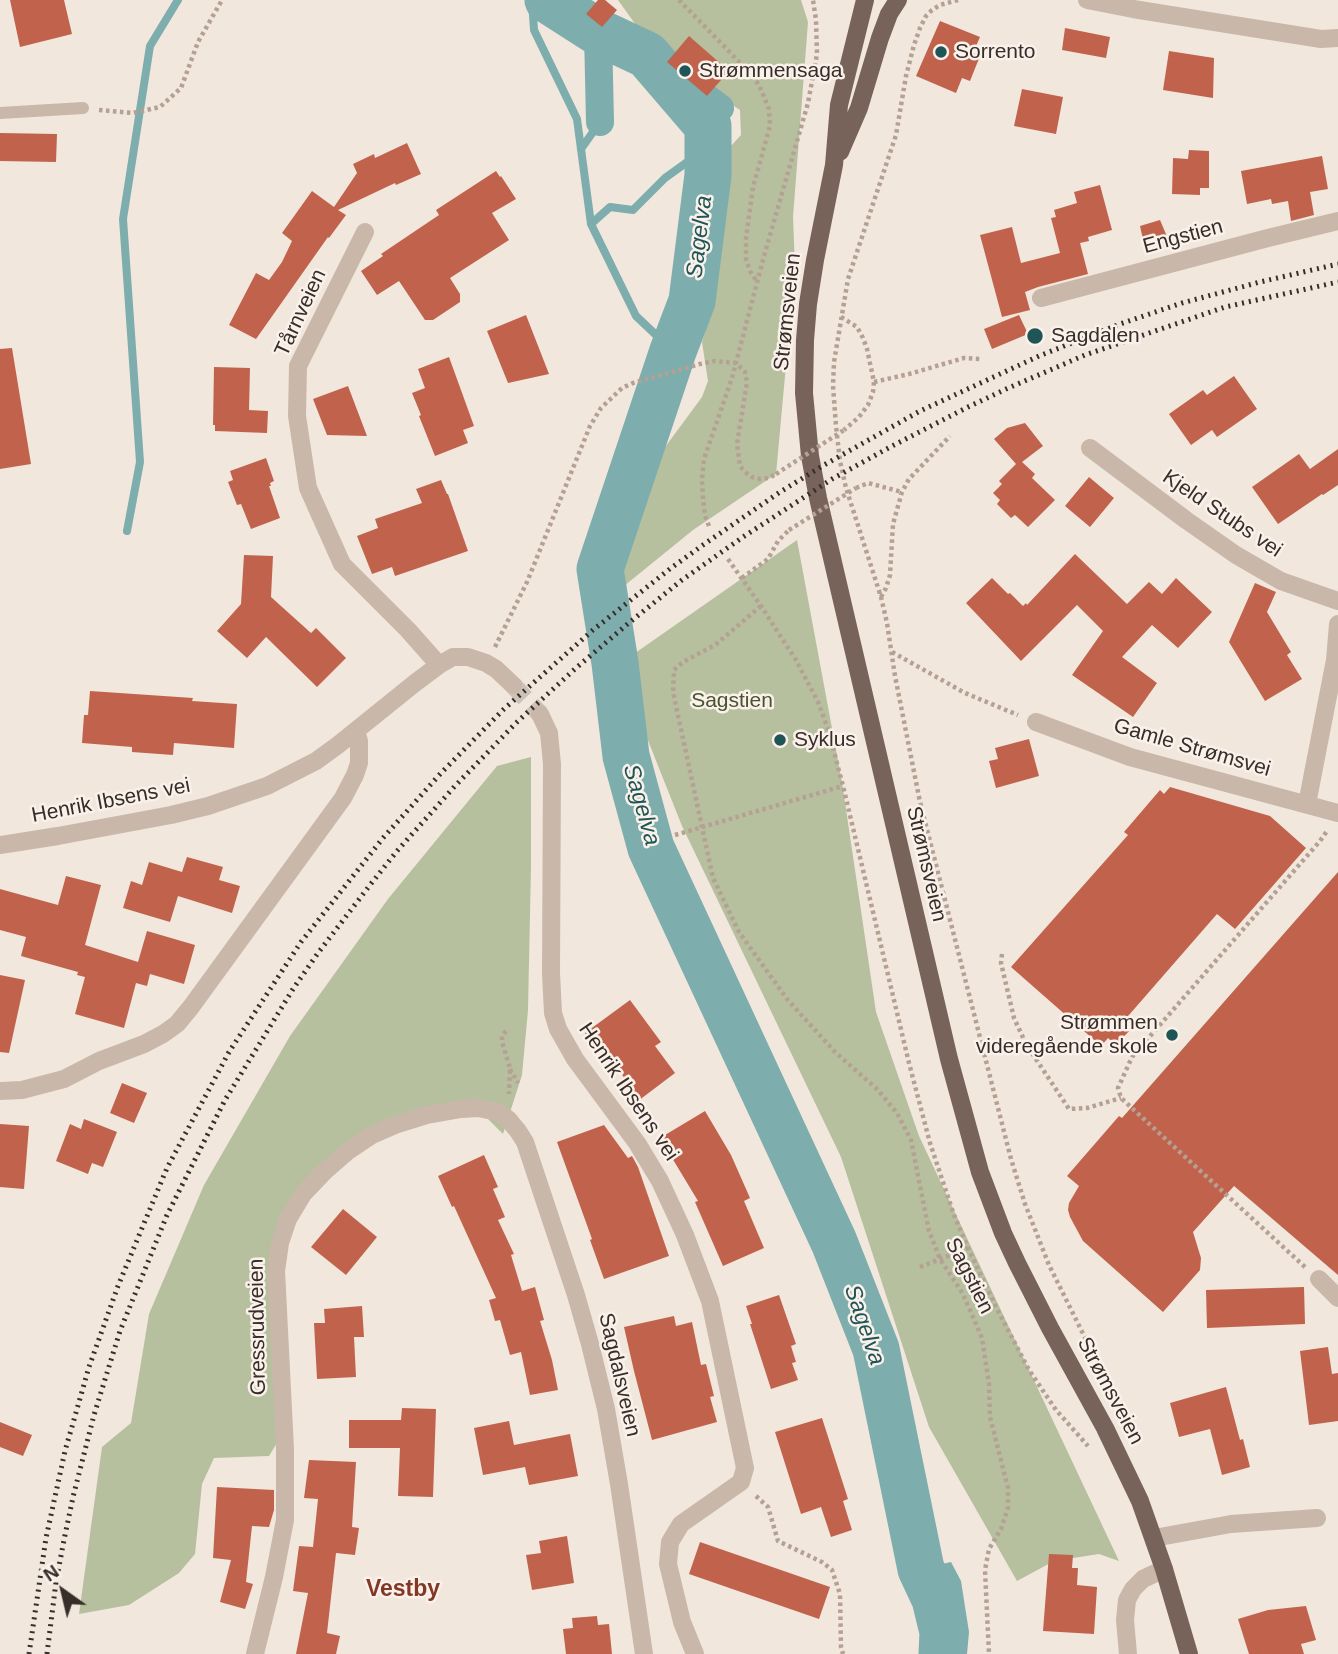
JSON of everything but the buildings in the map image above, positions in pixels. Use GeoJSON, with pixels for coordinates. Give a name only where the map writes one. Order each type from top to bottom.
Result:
{"type":"FeatureCollection","features":[{"type":"Feature","properties":{"kind":"main road","name":"Strømsveien"},"geometry":{"type":"LineString","coordinates":[[865,0],[839,105],[834,165],[808,304],[804,393],[810,456],[818,498],[949,1059],[984,1182],[1017,1263],[1140,1501],[1164,1569],[1189,1654]]}},
{"type":"Feature","properties":{"kind":"main road","name":"Strømsveien"},"geometry":{"type":"LineString","coordinates":[[834,165],[859,108],[889,14],[898,0]]}},
{"type":"Feature","properties":{"kind":"street"},"geometry":{"type":"LineString","coordinates":[[1087,0],[1321,40],[1338,38]]}},
{"type":"Feature","properties":{"kind":"street","name":"Engstien"},"geometry":{"type":"LineString","coordinates":[[1041,298],[1338,221]]}},
{"type":"Feature","properties":{"kind":"street","name":"Tårnveien"},"geometry":{"type":"LineString","coordinates":[[365,232],[298,366],[297,416],[308,488],[342,564],[439,665]]}},
{"type":"Feature","properties":{"kind":"street","name":"Kjeld Stubs vei"},"geometry":{"type":"LineString","coordinates":[[1090,448],[1236,555],[1281,581],[1338,601]]}},
{"type":"Feature","properties":{"kind":"street"},"geometry":{"type":"LineString","coordinates":[[1307,804],[1332,673],[1338,624]]}},
{"type":"Feature","properties":{"kind":"street","name":"Henrik Ibsens vei"},"geometry":{"type":"LineString","coordinates":[[0,845],[208,806],[267,786],[316,761],[453,657],[462,656],[486,663],[513,685]]}},
{"type":"Feature","properties":{"kind":"street","name":"Henrik Ibsens vei"},"geometry":{"type":"LineString","coordinates":[[540,714],[549,733],[552,764],[553,1013],[575,1059],[660,1181],[685,1235],[710,1301],[746,1468],[741,1482]]}},
{"type":"Feature","properties":{"kind":"street","name":"Gamle Strømsvei"},"geometry":{"type":"LineString","coordinates":[[1035,722],[1130,757],[1338,813]]}},
{"type":"Feature","properties":{"kind":"street"},"geometry":{"type":"LineString","coordinates":[[0,1091],[22,1090],[64,1079],[99,1061],[145,1044],[177,1024],[343,798],[359,763],[356,731]]}},
{"type":"Feature","properties":{"kind":"street","name":"Gressrudveien"},"geometry":{"type":"LineString","coordinates":[[255,1654],[285,1520],[285,1449],[276,1271],[279,1243],[288,1219],[303,1195],[325,1171],[372,1135],[427,1115],[461,1109],[478,1108],[498,1112],[508,1119]]}},
{"type":"Feature","properties":{"kind":"street","name":"Sagdalsveien"},"geometry":{"type":"LineString","coordinates":[[508,1119],[525,1142],[590,1344],[620,1483],[644,1654]]}},
{"type":"Feature","properties":{"kind":"street"},"geometry":{"type":"LineString","coordinates":[[1319,1279],[1338,1297]]}},
{"type":"Feature","properties":{"kind":"street"},"geometry":{"type":"LineString","coordinates":[[695,1654],[681,1622],[668,1564],[670,1542],[681,1524],[741,1482]]}},
{"type":"Feature","properties":{"kind":"street"},"geometry":{"type":"LineString","coordinates":[[1154,1538],[1231,1524],[1317,1518]]}},
{"type":"Feature","properties":{"kind":"street"},"geometry":{"type":"LineString","coordinates":[[1128,1654],[1125,1620],[1127,1600],[1143,1579],[1164,1569]]}},
{"type":"Feature","properties":{"kind":"lane"},"geometry":{"type":"LineString","coordinates":[[0,113],[83,108]]}},
{"type":"Feature","properties":{"kind":"path"},"geometry":{"type":"LineString","coordinates":[[83,108],[133,113],[160,107],[181,88],[198,42],[222,0]]}},
{"type":"Feature","properties":{"kind":"path"},"geometry":{"type":"LineString","coordinates":[[679,0],[750,73],[759,85],[769,109],[770,125],[753,187],[746,238],[746,259],[757,283]]}},
{"type":"Feature","properties":{"kind":"path"},"geometry":{"type":"LineString","coordinates":[[709,526],[703,498],[704,459],[736,363],[808,103],[818,39],[813,0]]}},
{"type":"Feature","properties":{"kind":"path"},"geometry":{"type":"LineString","coordinates":[[958,0],[932,10],[920,28],[906,76],[896,135],[848,279],[834,362],[833,386],[840,461],[881,597],[920,802],[1011,1159],[1049,1265],[1103,1374]]}},
{"type":"Feature","properties":{"kind":"path"},"geometry":{"type":"LineString","coordinates":[[486,663],[527,582],[594,418],[606,402],[622,388],[633,383],[700,364],[725,361],[736,363],[745,372],[747,382],[737,444],[740,466],[752,477],[769,478],[844,430],[868,405],[874,382],[867,349],[857,327],[841,317]]}},
{"type":"Feature","properties":{"kind":"path"},"geometry":{"type":"LineString","coordinates":[[874,382],[964,358],[981,359]]}},
{"type":"Feature","properties":{"kind":"path"},"geometry":{"type":"LineString","coordinates":[[881,597],[890,575],[893,524],[902,492],[909,479],[950,436]]}},
{"type":"Feature","properties":{"kind":"path"},"geometry":{"type":"LineString","coordinates":[[742,578],[768,559],[778,541],[789,530],[856,488],[868,484],[902,492]]}},
{"type":"Feature","properties":{"kind":"path"},"geometry":{"type":"LineString","coordinates":[[728,559],[796,660],[818,702],[828,729],[909,1063],[930,1143],[954,1215],[1014,1342],[1043,1391],[1073,1430],[1094,1451]]}},
{"type":"Feature","properties":{"kind":"path","name":"Sagstien"},"geometry":{"type":"LineString","coordinates":[[761,606],[715,645],[683,662],[674,670],[673,692],[713,878],[739,932],[787,999],[835,1052],[877,1089],[897,1113],[911,1140],[929,1231],[940,1259],[963,1294],[982,1338],[989,1384],[990,1417],[1008,1488],[1008,1508],[1001,1529],[989,1549],[985,1570],[989,1654]]}},
{"type":"Feature","properties":{"kind":"path"},"geometry":{"type":"LineString","coordinates":[[891,652],[965,693],[1035,722]]}},
{"type":"Feature","properties":{"kind":"path"},"geometry":{"type":"LineString","coordinates":[[675,835],[843,786]]}},
{"type":"Feature","properties":{"kind":"path"},"geometry":{"type":"LineString","coordinates":[[1319,1279],[1121,1098],[1118,1088],[1132,1057],[1320,841],[1338,813]]}},
{"type":"Feature","properties":{"kind":"path"},"geometry":{"type":"LineString","coordinates":[[1002,954],[1000,963],[1014,1018],[1026,1044],[1069,1109],[1087,1108],[1121,1098]]}},
{"type":"Feature","properties":{"kind":"path"},"geometry":{"type":"LineString","coordinates":[[506,1031],[502,1035],[502,1042],[518,1083]]}},
{"type":"Feature","properties":{"kind":"path"},"geometry":{"type":"LineString","coordinates":[[508,1119],[510,1068]]}},
{"type":"Feature","properties":{"kind":"path"},"geometry":{"type":"LineString","coordinates":[[920,1266],[968,1248]]}},
{"type":"Feature","properties":{"kind":"path"},"geometry":{"type":"LineString","coordinates":[[741,1482],[768,1507],[778,1541],[822,1562],[832,1570],[840,1594],[843,1654]]}},
{"type":"Feature","properties":{"kind":"green space"},"geometry":{"type":"Polygon","coordinates":[[[618,0],[801,0],[808,22],[793,217],[795,267],[776,474],[693,530],[608,599],[657,458],[702,397],[708,381],[702,342],[713,304],[706,287],[719,210],[715,196],[729,148],[741,135],[740,110],[728,102],[724,108],[663,63],[618,0]]]}},
{"type":"Feature","properties":{"kind":"green space","name":"Sagstien"},"geometry":{"type":"Polygon","coordinates":[[[797,540],[842,782],[876,1012],[919,1136],[1119,1561],[1099,1554],[1054,1561],[1017,1581],[929,1427],[841,1157],[682,826],[618,665],[797,540]]]}},
{"type":"Feature","properties":{"kind":"green space"},"geometry":{"type":"Polygon","coordinates":[[[531,757],[528,1010],[522,1075],[503,1134],[477,1108],[383,1130],[304,1198],[284,1249],[283,1433],[269,1456],[214,1458],[202,1484],[195,1554],[179,1573],[129,1605],[79,1614],[102,1447],[131,1423],[149,1314],[204,1185],[290,1036],[388,899],[497,766],[531,757]]]}},
{"type":"Feature","properties":{"kind":"water"},"geometry":{"type":"Polygon","coordinates":[[[951,1562],[961,1581],[969,1632],[967,1654],[925,1654],[931,1630],[898,1574],[951,1562]]]}},
{"type":"Feature","properties":{"kind":"waterway"},"geometry":{"type":"LineString","coordinates":[[127,531],[140,462],[123,219],[150,46],[178,0]]}},
{"type":"Feature","properties":{"kind":"waterway"},"geometry":{"type":"LineString","coordinates":[[532,0],[534,30],[577,119],[591,224],[636,316],[673,351]]}},
{"type":"Feature","properties":{"kind":"waterway","name":"Sagelva"},"geometry":{"type":"LineString","coordinates":[[548,0],[598,32],[647,55],[708,126],[708,175],[692,301],[600,569],[626,756],[651,848],[834,1242],[876,1349],[921,1569],[935,1599],[943,1632],[942,1654]]}},
{"type":"Feature","properties":{"kind":"waterway"},"geometry":{"type":"LineString","coordinates":[[598,32],[600,122]]}},
{"type":"Feature","properties":{"kind":"waterway"},"geometry":{"type":"LineString","coordinates":[[693,88],[720,108]]}},
{"type":"Feature","properties":{"kind":"waterway"},"geometry":{"type":"LineString","coordinates":[[581,149],[600,122]]}},
{"type":"Feature","properties":{"kind":"waterway"},"geometry":{"type":"LineString","coordinates":[[591,224],[610,207],[633,210],[665,178],[708,147]]}},
{"type":"Feature","properties":{"kind":"tunnel"},"geometry":{"type":"LineString","coordinates":[[513,685],[540,714]]}},
{"type":"Feature","properties":{"kind":"railway"},"geometry":{"type":"LineString","coordinates":[[29,1654],[46,1538],[65,1451],[89,1367],[118,1286],[167,1168],[229,1052],[301,942],[383,838],[441,773],[504,709],[593,630],[703,545],[824,465],[920,411],[1039,356],[1120,324],[1182,303],[1338,264]]}},
{"type":"Feature","properties":{"kind":"railway"},"geometry":{"type":"LineString","coordinates":[[47,1654],[64,1540],[94,1415],[120,1331],[167,1215],[225,1100],[293,989],[397,851],[455,786],[516,723],[630,622],[682,580],[832,479],[968,407],[1085,355],[1225,307],[1338,282]]}},
{"type":"Feature","properties":{"kind":"place","name":"Sorrento"},"geometry":{"type":"Point","coordinates":[941,52]}},
{"type":"Feature","properties":{"kind":"place","name":"Strømmensaga"},"geometry":{"type":"Point","coordinates":[685,71]}},
{"type":"Feature","properties":{"kind":"place","name":"Sagdalen"},"geometry":{"type":"Point","coordinates":[1035,336]}},
{"type":"Feature","properties":{"kind":"place","name":"Syklus"},"geometry":{"type":"Point","coordinates":[780,740]}},
{"type":"Feature","properties":{"kind":"place","name":"Strømmen videregående skole"},"geometry":{"type":"Point","coordinates":[1172,1035]}},
{"type":"Feature","properties":{"kind":"district","name":"Vestby"},"geometry":{"type":"Point","coordinates":[403,1590]}}]}
